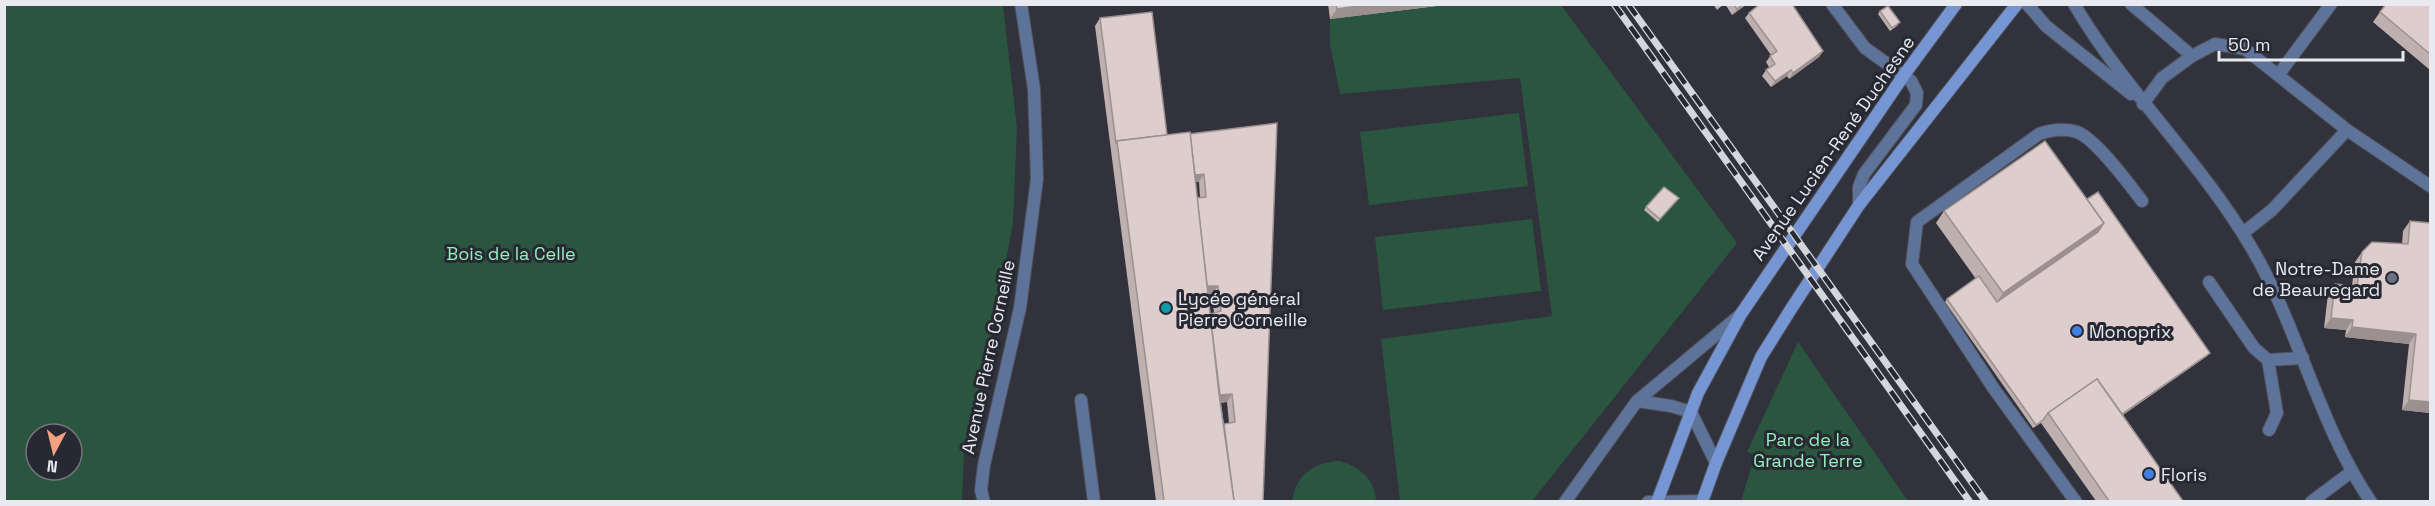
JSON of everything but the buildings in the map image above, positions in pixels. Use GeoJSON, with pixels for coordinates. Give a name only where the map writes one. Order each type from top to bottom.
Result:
{"type":"FeatureCollection","features":[{"type":"Feature","properties":{"kind":"main road","name":"Avenue Lucien-René Duchesne"},"geometry":{"type":"LineString","coordinates":[[1657,501],[1698,393],[1741,314],[1904,75],[1956,4]]}},
{"type":"Feature","properties":{"kind":"main road"},"geometry":{"type":"LineString","coordinates":[[1702,501],[1761,357],[1791,309],[1859,205],[2017,4]]}},
{"type":"Feature","properties":{"kind":"street","name":"Avenue Pierre Corneille"},"geometry":{"type":"LineString","coordinates":[[984,501],[981,490],[984,465],[1020,308],[1037,179],[1034,88],[1021,4]]}},
{"type":"Feature","properties":{"kind":"street"},"geometry":{"type":"LineString","coordinates":[[1832,4],[1865,48],[1904,75],[1915,87],[1917,98],[1916,105],[1864,174],[1859,187],[1859,205]]}},
{"type":"Feature","properties":{"kind":"street"},"geometry":{"type":"LineString","coordinates":[[2027,4],[2046,26],[2143,104]]}},
{"type":"Feature","properties":{"kind":"street"},"geometry":{"type":"LineString","coordinates":[[2074,4],[2143,104],[2194,165],[2242,233],[2273,289],[2351,472],[2371,501]]}},
{"type":"Feature","properties":{"kind":"street"},"geometry":{"type":"LineString","coordinates":[[2131,4],[2192,56]]}},
{"type":"Feature","properties":{"kind":"street"},"geometry":{"type":"LineString","coordinates":[[2279,74],[2331,4]]}},
{"type":"Feature","properties":{"kind":"street"},"geometry":{"type":"LineString","coordinates":[[2143,104],[2163,78],[2192,56],[2215,44],[2245,49],[2347,130],[2430,186]]}},
{"type":"Feature","properties":{"kind":"street"},"geometry":{"type":"LineString","coordinates":[[2076,501],[1994,389],[1912,264],[1917,222],[2039,134],[2051,130],[2078,132],[2109,158],[2142,201]]}},
{"type":"Feature","properties":{"kind":"street"},"geometry":{"type":"LineString","coordinates":[[2242,233],[2272,210],[2347,130]]}},
{"type":"Feature","properties":{"kind":"street"},"geometry":{"type":"LineString","coordinates":[[2209,282],[2254,348],[2268,360],[2277,413],[2269,430]]}},
{"type":"Feature","properties":{"kind":"street"},"geometry":{"type":"LineString","coordinates":[[1565,501],[1637,401],[1741,314]]}},
{"type":"Feature","properties":{"kind":"street"},"geometry":{"type":"LineString","coordinates":[[2268,360],[2303,358]]}},
{"type":"Feature","properties":{"kind":"street"},"geometry":{"type":"LineString","coordinates":[[1081,400],[1094,501]]}},
{"type":"Feature","properties":{"kind":"street"},"geometry":{"type":"LineString","coordinates":[[1637,401],[1671,406],[1691,412],[1716,463]]}},
{"type":"Feature","properties":{"kind":"street"},"geometry":{"type":"LineString","coordinates":[[2311,501],[2351,472]]}},
{"type":"Feature","properties":{"kind":"street"},"geometry":{"type":"LineString","coordinates":[[1648,501],[1702,501]]}},
{"type":"Feature","properties":{"kind":"green space","name":"Bois de la Celle"},"geometry":{"type":"Polygon","coordinates":[[[4,5],[1003,5],[1017,128],[1013,222],[996,315],[964,453],[962,501],[5,501],[4,5]]]}},
{"type":"Feature","properties":{"kind":"green space"},"geometry":{"type":"Polygon","coordinates":[[[1437,5],[1561,5],[1737,243],[1532,501],[1400,501],[1381,339],[1552,316],[1520,78],[1340,94],[1330,44],[1330,19],[1437,5]]]}},
{"type":"Feature","properties":{"kind":"green space"},"geometry":{"type":"Polygon","coordinates":[[[1519,113],[1528,186],[1369,205],[1360,132],[1519,113]]]}},
{"type":"Feature","properties":{"kind":"green space"},"geometry":{"type":"Polygon","coordinates":[[[1532,219],[1541,291],[1383,310],[1375,237],[1532,219]]]}},
{"type":"Feature","properties":{"kind":"green space","name":"Parc de la Grande Terre"},"geometry":{"type":"Polygon","coordinates":[[[1798,342],[1908,501],[1741,501],[1755,455],[1747,452],[1798,342]]]}},
{"type":"Feature","properties":{"kind":"green space"},"geometry":{"type":"Polygon","coordinates":[[[1340,461],[1360,470],[1365,475],[1373,486],[1376,501],[1292,501],[1297,484],[1307,472],[1322,464],[1340,461]]]}},
{"type":"Feature","properties":{"kind":"railway"},"geometry":{"type":"LineString","coordinates":[[1614,4],[1970,502]]}},
{"type":"Feature","properties":{"kind":"railway"},"geometry":{"type":"LineString","coordinates":[[1628,4],[1986,502]]}},
{"type":"Feature","properties":{"kind":"place","name":"Notre-Dame de Beauregard"},"geometry":{"type":"Point","coordinates":[2392,278]}},
{"type":"Feature","properties":{"kind":"place","name":"Lycée général Pierre Corneille"},"geometry":{"type":"Point","coordinates":[1166,308]}},
{"type":"Feature","properties":{"kind":"place","name":"Monoprix"},"geometry":{"type":"Point","coordinates":[2077,331]}},
{"type":"Feature","properties":{"kind":"place","name":"Floris"},"geometry":{"type":"Point","coordinates":[2149,474]}}]}
